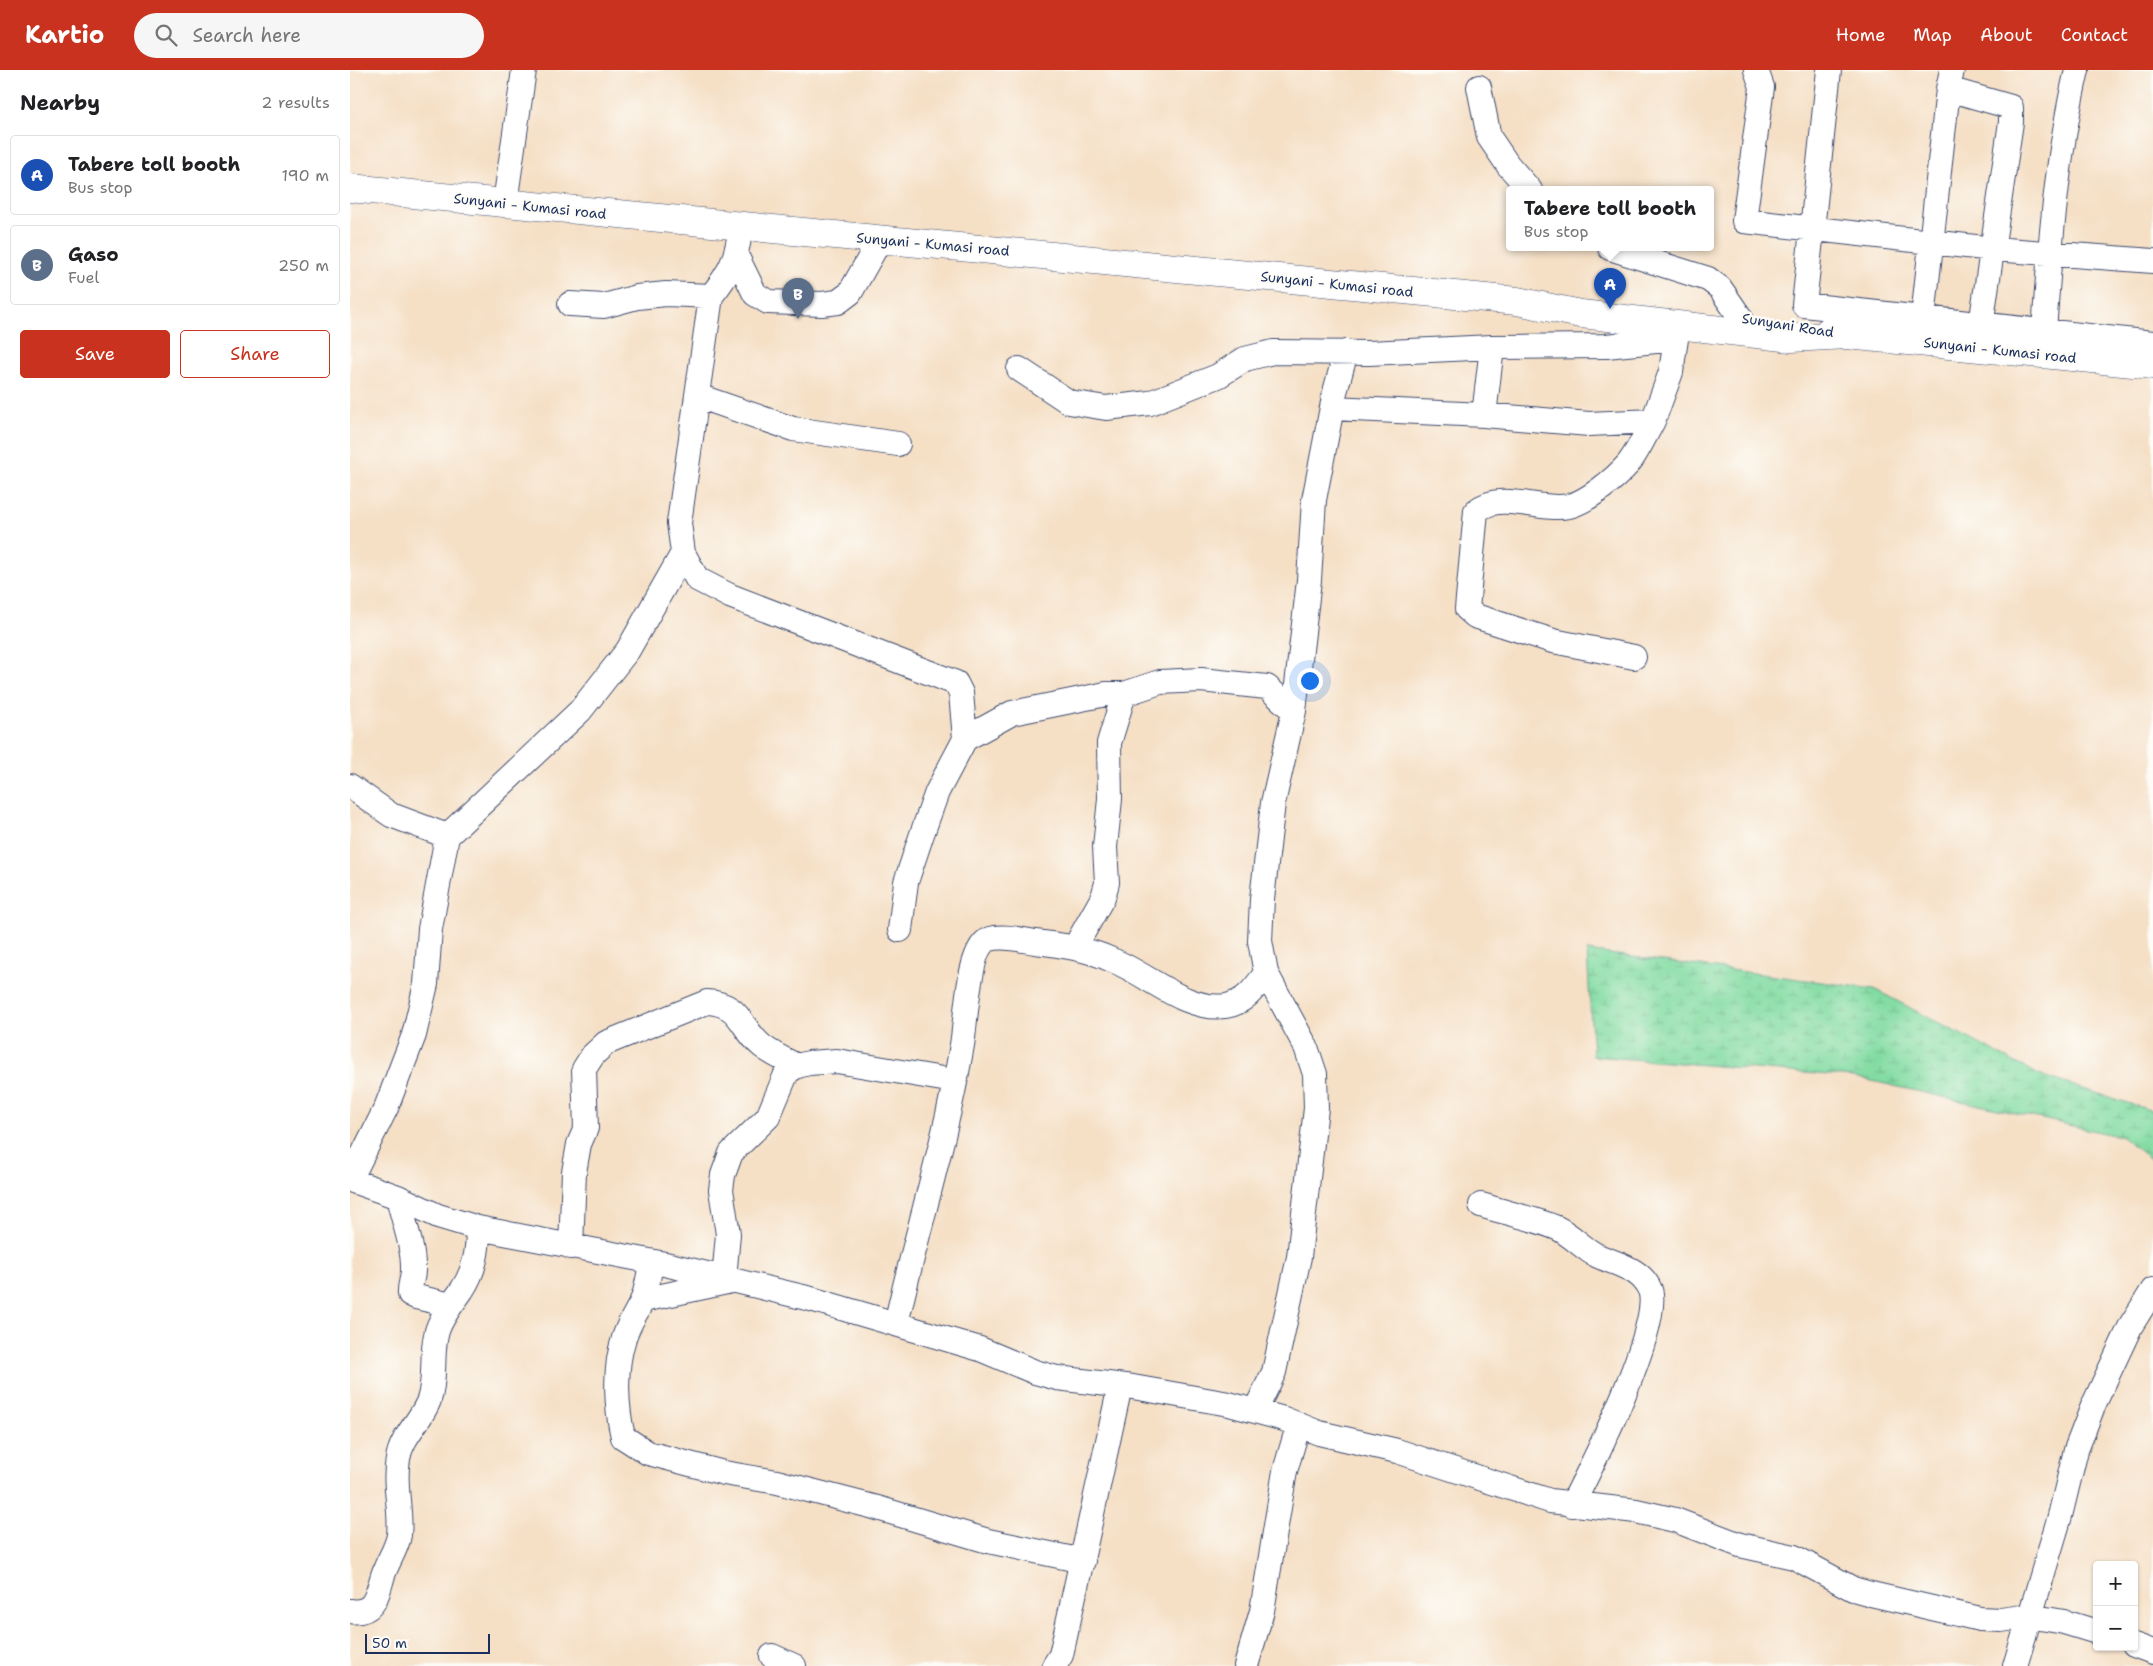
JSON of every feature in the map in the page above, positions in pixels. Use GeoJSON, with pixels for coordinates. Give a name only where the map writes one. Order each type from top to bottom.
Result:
{"type":"FeatureCollection","features":[{"type":"Feature","properties":{"kind":"main road","name":"Sunyani - Kumasi road"},"geometry":{"type":"LineString","coordinates":[[350,188],[741,227],[881,238],[1517,302]]}},
{"type":"Feature","properties":{"kind":"main road","name":"Sunyani Road"},"geometry":{"type":"LineString","coordinates":[[1517,302],[1584,299],[1792,323],[1847,335]]}},
{"type":"Feature","properties":{"kind":"main road","name":"Sunyani Road"},"geometry":{"type":"LineString","coordinates":[[1517,302],[1676,332],[1791,338],[1847,335]]}},
{"type":"Feature","properties":{"kind":"main road","name":"Sunyani - Kumasi road"},"geometry":{"type":"LineString","coordinates":[[1847,335],[2153,365]]}},
{"type":"Feature","properties":{"kind":"street"},"geometry":{"type":"LineString","coordinates":[[506,203],[524,70]]}},
{"type":"Feature","properties":{"kind":"street"},"geometry":{"type":"LineString","coordinates":[[1756,70],[1762,87],[1744,221],[1993,249],[2153,261]]}},
{"type":"Feature","properties":{"kind":"street"},"geometry":{"type":"LineString","coordinates":[[1829,70],[1804,305],[2153,343]]}},
{"type":"Feature","properties":{"kind":"street"},"geometry":{"type":"LineString","coordinates":[[2044,332],[2050,253],[2066,124],[2077,70]]}},
{"type":"Feature","properties":{"kind":"street"},"geometry":{"type":"LineString","coordinates":[[1923,318],[1950,79],[2011,107],[2011,122],[1981,325]]}},
{"type":"Feature","properties":{"kind":"street"},"geometry":{"type":"LineString","coordinates":[[1479,87],[1489,137],[1508,165],[1526,186]]}},
{"type":"Feature","properties":{"kind":"street"},"geometry":{"type":"LineString","coordinates":[[741,227],[737,257],[728,274],[711,296],[679,523],[683,553],[697,579],[730,596],[956,683],[961,693],[965,739],[937,792],[922,834],[906,882],[900,930]]}},
{"type":"Feature","properties":{"kind":"street"},"geometry":{"type":"LineString","coordinates":[[737,257],[755,294],[768,302],[822,304],[838,302],[850,294],[881,238]]}},
{"type":"Feature","properties":{"kind":"street"},"geometry":{"type":"LineString","coordinates":[[1619,251],[1708,279],[1720,288],[1740,317]]}},
{"type":"Feature","properties":{"kind":"street"},"geometry":{"type":"LineString","coordinates":[[570,304],[604,306],[637,297],[666,294],[711,296]]}},
{"type":"Feature","properties":{"kind":"street"},"geometry":{"type":"LineString","coordinates":[[1020,369],[1070,402],[1106,408],[1150,403],[1218,376],[1245,359],[1273,352],[1606,346],[1676,332],[1671,372],[1654,421],[1628,464],[1585,500],[1568,506],[1496,502],[1484,504],[1476,511],[1467,609],[1475,616],[1552,640],[1634,657]]}},
{"type":"Feature","properties":{"kind":"street"},"geometry":{"type":"LineString","coordinates":[[1484,415],[1492,347]]}},
{"type":"Feature","properties":{"kind":"street"},"geometry":{"type":"LineString","coordinates":[[1255,1411],[1274,1372],[1300,1257],[1316,1108],[1314,1074],[1306,1047],[1266,973],[1260,941],[1263,890],[1274,803],[1294,711],[1309,580],[1314,500],[1332,408],[1346,352]]}},
{"type":"Feature","properties":{"kind":"street"},"geometry":{"type":"LineString","coordinates":[[698,396],[793,430],[898,444]]}},
{"type":"Feature","properties":{"kind":"street"},"geometry":{"type":"LineString","coordinates":[[1332,408],[1484,415],[1589,424],[1654,421]]}},
{"type":"Feature","properties":{"kind":"street"},"geometry":{"type":"LineString","coordinates":[[683,553],[628,650],[580,711],[447,836],[430,929],[426,984],[414,1035],[386,1108],[350,1180],[398,1197],[438,1216],[478,1228],[652,1263],[811,1299],[980,1349],[1035,1372],[1057,1378],[1120,1386],[1229,1404],[1291,1423],[1398,1451],[1503,1487],[1572,1505],[1636,1511],[1674,1520],[1740,1545],[1794,1557],[1853,1589],[1980,1619],[2029,1616],[2064,1622],[2093,1631]]}},
{"type":"Feature","properties":{"kind":"street"},"geometry":{"type":"LineString","coordinates":[[965,739],[1012,713],[1098,695],[1124,694],[1160,682],[1201,680],[1267,687],[1294,711]]}},
{"type":"Feature","properties":{"kind":"street"},"geometry":{"type":"LineString","coordinates":[[1075,947],[1103,897],[1107,883],[1105,847],[1110,799],[1109,743],[1124,694]]}},
{"type":"Feature","properties":{"kind":"street"},"geometry":{"type":"LineString","coordinates":[[350,786],[391,815],[447,836]]}},
{"type":"Feature","properties":{"kind":"street"},"geometry":{"type":"LineString","coordinates":[[896,1324],[962,1045],[972,974],[983,942],[992,938],[1075,947],[1118,962],[1180,997],[1207,1005],[1226,1006],[1238,1002],[1249,995],[1266,973]]}},
{"type":"Feature","properties":{"kind":"street"},"geometry":{"type":"LineString","coordinates":[[571,1247],[574,1172],[579,1144],[586,1128],[584,1069],[593,1055],[606,1043],[707,1002],[722,1003],[732,1008],[761,1045],[797,1066]]}},
{"type":"Feature","properties":{"kind":"street"},"geometry":{"type":"LineString","coordinates":[[729,1280],[728,1234],[721,1190],[723,1175],[731,1152],[768,1117],[787,1072],[797,1066],[838,1061],[954,1081]]}},
{"type":"Feature","properties":{"kind":"street"},"geometry":{"type":"LineString","coordinates":[[398,1197],[411,1254],[413,1272],[409,1286],[410,1294],[451,1305]]}},
{"type":"Feature","properties":{"kind":"street"},"geometry":{"type":"LineString","coordinates":[[1481,1205],[1558,1229],[1595,1254],[1636,1272],[1645,1280],[1651,1291],[1652,1309],[1641,1348],[1609,1431],[1572,1505]]}},
{"type":"Feature","properties":{"kind":"street"},"geometry":{"type":"LineString","coordinates":[[350,1611],[356,1612],[373,1604],[380,1590],[384,1572],[395,1550],[399,1535],[396,1490],[397,1461],[401,1446],[415,1427],[429,1399],[436,1334],[476,1262],[478,1228]]}},
{"type":"Feature","properties":{"kind":"street"},"geometry":{"type":"LineString","coordinates":[[652,1263],[643,1300],[630,1320],[623,1340],[619,1362],[618,1414],[623,1438],[648,1453],[724,1473],[777,1482],[874,1506],[988,1541],[1083,1561]]}},
{"type":"Feature","properties":{"kind":"street"},"geometry":{"type":"LineString","coordinates":[[643,1300],[729,1280]]}},
{"type":"Feature","properties":{"kind":"street"},"geometry":{"type":"LineString","coordinates":[[2016,1666],[2029,1616],[2060,1516],[2076,1450],[2093,1406],[2131,1325],[2153,1290]]}},
{"type":"Feature","properties":{"kind":"street"},"geometry":{"type":"LineString","coordinates":[[1246,1666],[1262,1611],[1291,1423],[1274,1372]]}},
{"type":"Feature","properties":{"kind":"street"},"geometry":{"type":"LineString","coordinates":[[1054,1666],[1061,1655],[1120,1386]]}},
{"type":"Feature","properties":{"kind":"street"},"geometry":{"type":"LineString","coordinates":[[772,1656],[794,1666]]}},
{"type":"Feature","properties":{"kind":"green space"},"geometry":{"type":"Polygon","coordinates":[[[1587,951],[1874,989],[2039,1075],[2153,1111],[2153,1161],[2122,1137],[1854,1077],[1593,1056],[1587,951]]]}},
{"type":"Feature","properties":{"kind":"place","name":"Tabere toll booth"},"geometry":{"type":"Point","coordinates":[1610,309]}},
{"type":"Feature","properties":{"kind":"place","name":"Gaso"},"geometry":{"type":"Point","coordinates":[798,319]}}]}
